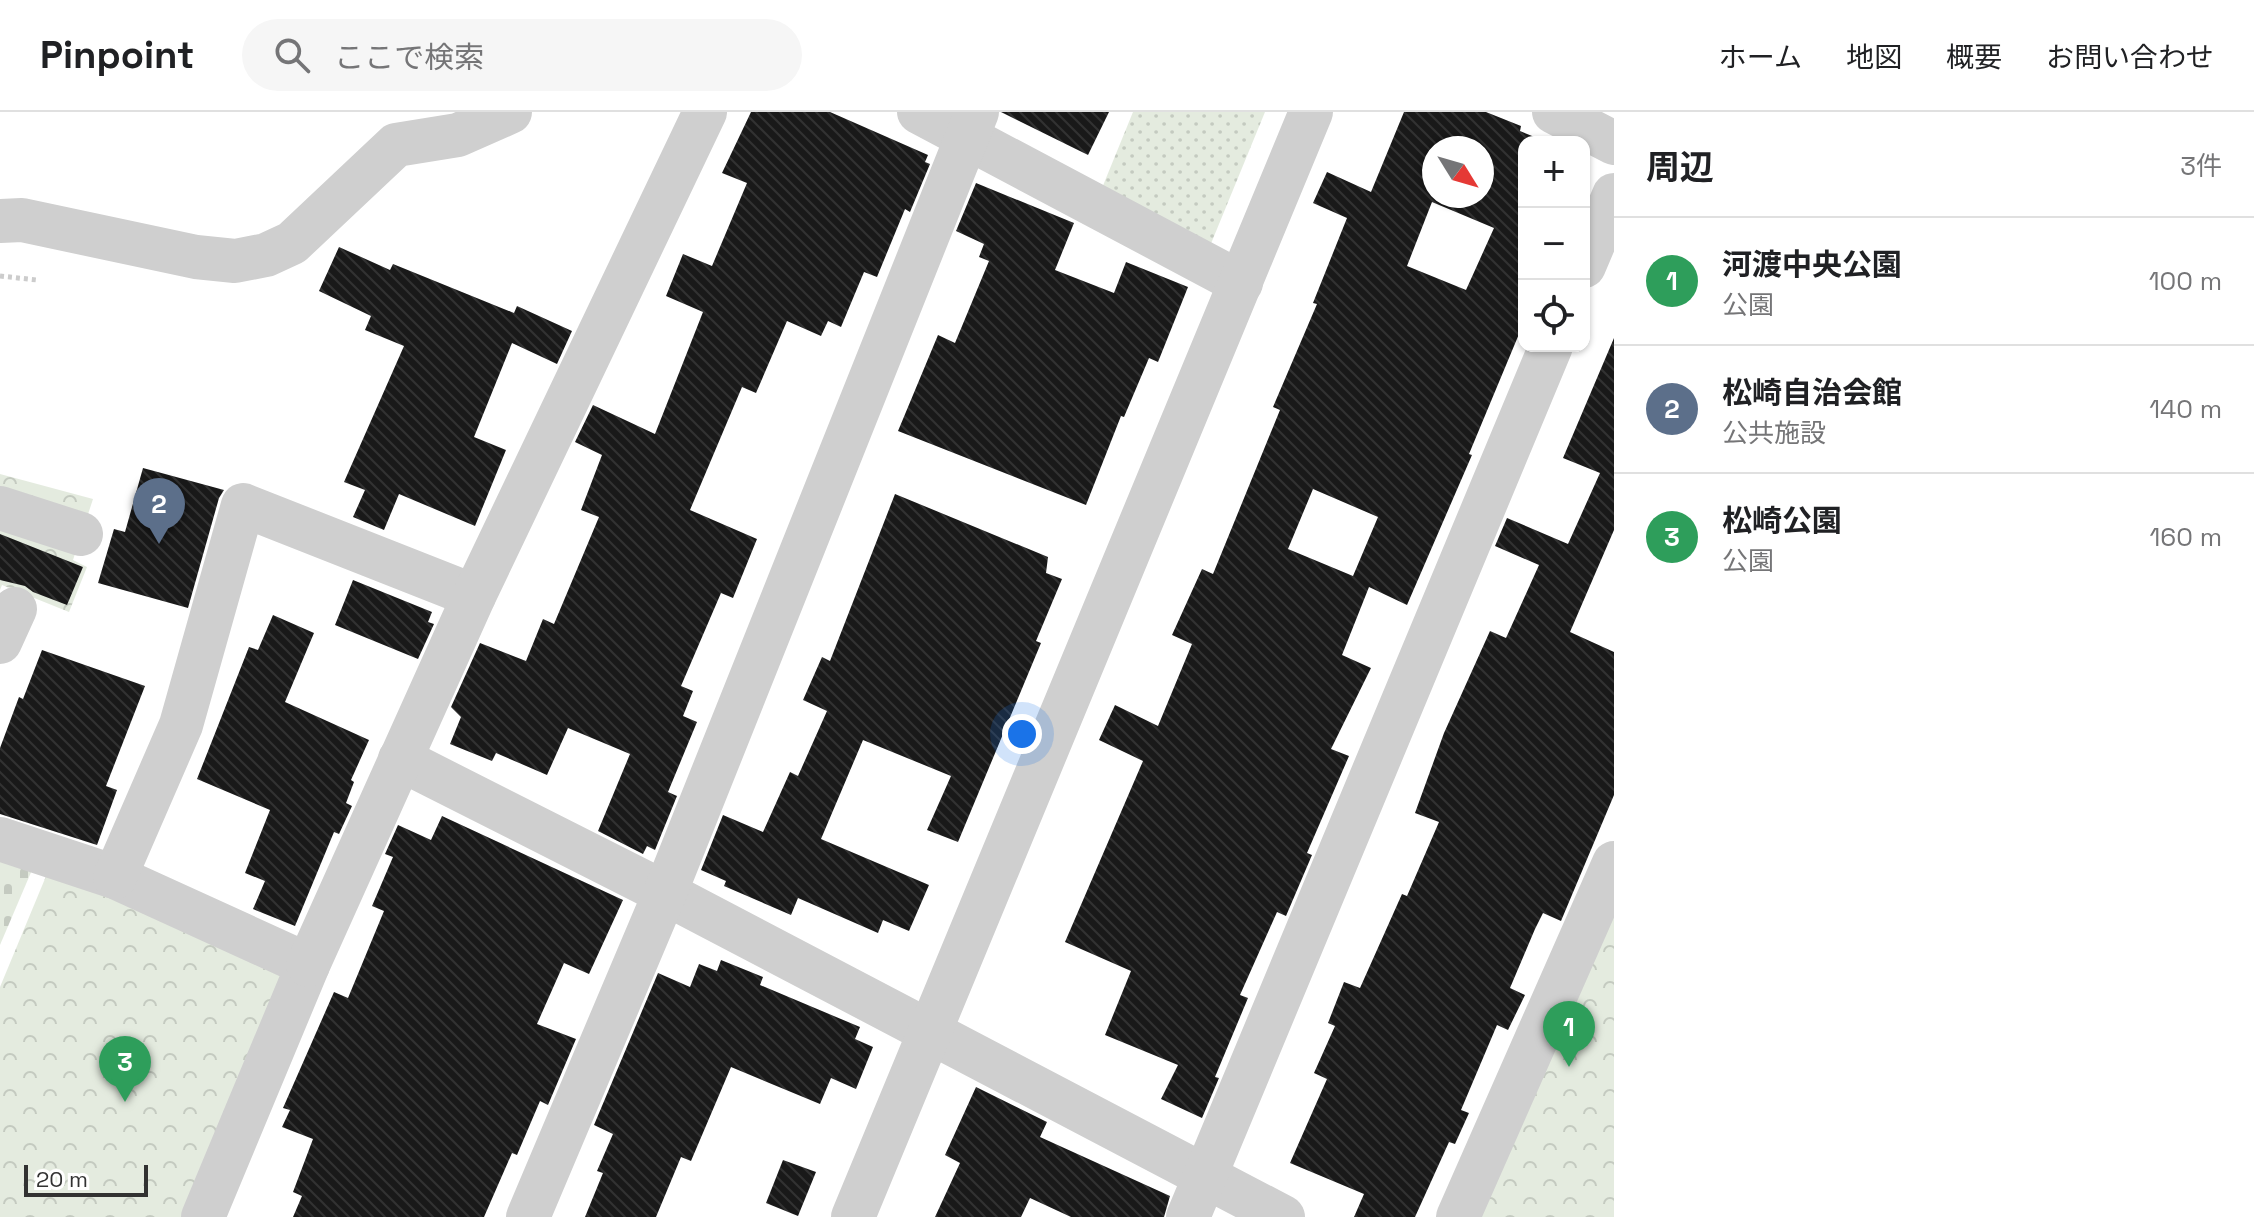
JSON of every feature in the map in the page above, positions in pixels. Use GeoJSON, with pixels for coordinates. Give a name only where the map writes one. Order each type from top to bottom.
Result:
{"type":"FeatureCollection","features":[{"type":"Feature","properties":{"kind":"street"},"geometry":{"type":"LineString","coordinates":[[0,221],[22,220],[196,257],[235,261],[266,255],[292,243],[396,145],[458,135],[510,112]]}},
{"type":"Feature","properties":{"kind":"street"},"geometry":{"type":"LineString","coordinates":[[203,1217],[308,965],[474,596],[705,112]]}},
{"type":"Feature","properties":{"kind":"street"},"geometry":{"type":"LineString","coordinates":[[919,112],[972,124],[1241,283]]}},
{"type":"Feature","properties":{"kind":"street"},"geometry":{"type":"LineString","coordinates":[[853,1217],[1311,112]]}},
{"type":"Feature","properties":{"kind":"street"},"geometry":{"type":"LineString","coordinates":[[1554,112],[1614,143]]}},
{"type":"Feature","properties":{"kind":"street"},"geometry":{"type":"LineString","coordinates":[[528,1217],[665,893],[972,124]]}},
{"type":"Feature","properties":{"kind":"street"},"geometry":{"type":"LineString","coordinates":[[1590,252],[1614,195]]}},
{"type":"Feature","properties":{"kind":"street"},"geometry":{"type":"LineString","coordinates":[[1188,1217],[1548,352]]}},
{"type":"Feature","properties":{"kind":"street"},"geometry":{"type":"LineString","coordinates":[[115,877],[181,725],[243,505],[474,596]]}},
{"type":"Feature","properties":{"kind":"street"},"geometry":{"type":"LineString","coordinates":[[0,508],[81,534]]}},
{"type":"Feature","properties":{"kind":"street"},"geometry":{"type":"LineString","coordinates":[[400,759],[665,893],[1283,1217]]}},
{"type":"Feature","properties":{"kind":"street"},"geometry":{"type":"LineString","coordinates":[[0,839],[115,877],[308,965]]}},
{"type":"Feature","properties":{"kind":"street"},"geometry":{"type":"LineString","coordinates":[[1458,1217],[1614,863]]}},
{"type":"Feature","properties":{"kind":"path"},"geometry":{"type":"LineString","coordinates":[[0,276],[37,280]]}},
{"type":"Feature","properties":{"kind":"green space"},"geometry":{"type":"Polygon","coordinates":[[[1133,112],[1265,112],[1210,246],[1102,188],[1133,112]]]}},
{"type":"Feature","properties":{"kind":"green space"},"geometry":{"type":"Polygon","coordinates":[[[0,474],[93,499],[73,560],[87,567],[69,612],[2,585],[0,590],[0,474]]]}},
{"type":"Feature","properties":{"kind":"green space"},"geometry":{"type":"Polygon","coordinates":[[[54,857],[308,965],[203,1217],[0,1217],[0,987],[54,857]]]}},
{"type":"Feature","properties":{"kind":"green space"},"geometry":{"type":"Polygon","coordinates":[[[0,859],[32,870],[0,945],[0,859]]]}},
{"type":"Feature","properties":{"kind":"green space"},"geometry":{"type":"Polygon","coordinates":[[[1614,863],[1614,1217],[1458,1217],[1614,863]]]}},
{"type":"Feature","properties":{"kind":"building"},"geometry":{"type":"Polygon","coordinates":[[[751,112],[830,112],[928,155],[925,162],[930,164],[910,212],[905,209],[877,277],[864,272],[841,327],[828,321],[821,336],[787,321],[756,393],[742,387],[690,510],[757,539],[733,598],[721,593],[681,686],[693,691],[683,716],[697,722],[668,792],[677,796],[655,850],[647,846],[643,854],[598,831],[630,754],[568,728],[547,775],[496,753],[492,761],[450,744],[461,717],[451,707],[480,643],[526,661],[543,619],[554,624],[599,517],[581,510],[602,455],[575,442],[593,405],[655,434],[703,312],[666,296],[683,254],[712,266],[747,183],[722,173],[751,112]]]}},
{"type":"Feature","properties":{"kind":"building"},"geometry":{"type":"Polygon","coordinates":[[[1001,112],[1109,112],[1088,155],[1001,112]]]}},
{"type":"Feature","properties":{"kind":"building"},"geometry":{"type":"Polygon","coordinates":[[[1404,112],[1486,112],[1521,126],[1520,131],[1532,136],[1518,136],[1518,336],[1469,454],[1472,455],[1407,605],[1369,587],[1342,655],[1371,668],[1331,749],[1349,756],[1307,853],[1312,855],[1286,916],[1277,912],[1240,995],[1248,998],[1215,1077],[1219,1078],[1202,1118],[1161,1099],[1178,1065],[1105,1035],[1131,971],[1065,942],[1143,761],[1099,740],[1115,705],[1158,726],[1192,644],[1172,635],[1202,569],[1213,574],[1280,410],[1273,407],[1317,304],[1313,303],[1347,218],[1313,203],[1327,172],[1371,192],[1404,112]],[[1422,136],[1422,208],[1430,208],[1407,266],[1466,290],[1494,228],[1446,208],[1494,208],[1494,136],[1422,136]],[[1313,489],[1288,549],[1353,576],[1378,517],[1313,489]]]}},
{"type":"Feature","properties":{"kind":"building"},"geometry":{"type":"Polygon","coordinates":[[[976,183],[1074,223],[1055,270],[1114,293],[1126,262],[1188,287],[1158,362],[1149,358],[1124,417],[1121,416],[1086,505],[898,431],[938,335],[955,343],[989,261],[979,257],[984,244],[956,231],[976,183]]]}},
{"type":"Feature","properties":{"kind":"building"},"geometry":{"type":"Polygon","coordinates":[[[339,247],[390,270],[393,264],[514,313],[517,306],[572,331],[557,364],[512,343],[474,437],[506,450],[475,526],[399,494],[384,530],[353,517],[365,490],[344,482],[404,346],[365,330],[371,316],[319,291],[339,247]]]}},
{"type":"Feature","properties":{"kind":"building"},"geometry":{"type":"Polygon","coordinates":[[[1614,338],[1614,530],[1570,632],[1614,652],[1614,795],[1561,921],[1543,913],[1535,929],[1510,988],[1525,995],[1508,1030],[1497,1025],[1461,1110],[1469,1113],[1455,1144],[1449,1142],[1415,1217],[1354,1217],[1364,1194],[1290,1163],[1327,1079],[1314,1073],[1335,1026],[1328,1023],[1344,982],[1360,988],[1402,894],[1407,896],[1439,822],[1415,813],[1444,733],[1490,631],[1506,638],[1539,565],[1495,546],[1507,518],[1568,544],[1600,473],[1563,458],[1614,338]]]}},
{"type":"Feature","properties":{"kind":"building"},"geometry":{"type":"Polygon","coordinates":[[[143,468],[224,490],[219,498],[188,608],[98,583],[114,529],[125,532],[143,468]]]}},
{"type":"Feature","properties":{"kind":"building"},"geometry":{"type":"Polygon","coordinates":[[[895,494],[1048,557],[1046,573],[1062,579],[1036,641],[1041,643],[958,842],[927,830],[951,776],[863,740],[821,839],[929,885],[909,931],[883,920],[878,933],[798,898],[791,915],[724,886],[726,881],[701,870],[723,815],[763,832],[790,772],[798,776],[827,711],[803,700],[822,657],[830,661],[895,494]]]}},
{"type":"Feature","properties":{"kind":"building"},"geometry":{"type":"Polygon","coordinates":[[[0,534],[83,567],[67,605],[25,586],[0,580],[0,534]]]}},
{"type":"Feature","properties":{"kind":"building"},"geometry":{"type":"Polygon","coordinates":[[[353,580],[432,612],[428,622],[434,624],[418,659],[335,625],[353,580]]]}},
{"type":"Feature","properties":{"kind":"building"},"geometry":{"type":"Polygon","coordinates":[[[273,615],[314,633],[285,702],[369,740],[351,780],[354,782],[346,803],[352,806],[339,834],[334,832],[295,926],[253,909],[265,881],[245,873],[270,810],[197,779],[249,647],[258,650],[273,615]]]}},
{"type":"Feature","properties":{"kind":"building"},"geometry":{"type":"Polygon","coordinates":[[[42,650],[145,686],[106,786],[117,790],[97,845],[0,814],[0,748],[19,697],[23,699],[42,650]]]}},
{"type":"Feature","properties":{"kind":"building"},"geometry":{"type":"Polygon","coordinates":[[[442,816],[623,900],[589,974],[564,963],[537,1024],[576,1039],[548,1105],[540,1101],[517,1155],[512,1153],[484,1217],[293,1217],[302,1196],[293,1192],[313,1139],[282,1127],[290,1110],[283,1108],[334,992],[348,998],[384,911],[372,906],[393,857],[385,854],[398,825],[431,840],[442,816]]]}},
{"type":"Feature","properties":{"kind":"building"},"geometry":{"type":"Polygon","coordinates":[[[721,960],[763,977],[760,985],[860,1027],[855,1039],[873,1047],[856,1089],[831,1078],[820,1104],[731,1067],[691,1161],[681,1157],[656,1217],[585,1217],[603,1173],[597,1171],[613,1134],[594,1125],[658,973],[690,987],[699,964],[717,971],[721,960]]]}},
{"type":"Feature","properties":{"kind":"building"},"geometry":{"type":"Polygon","coordinates":[[[976,1087],[1047,1122],[1040,1137],[1170,1196],[1164,1217],[1071,1217],[1030,1198],[1021,1217],[935,1217],[960,1163],[945,1155],[976,1087]]]}},
{"type":"Feature","properties":{"kind":"building"},"geometry":{"type":"Polygon","coordinates":[[[783,1160],[816,1172],[798,1216],[766,1203],[783,1160]]]}},
{"type":"Feature","properties":{"kind":"place","name":"松崎自治会館"},"geometry":{"type":"Point","coordinates":[159,544]}},
{"type":"Feature","properties":{"kind":"place","name":"河渡中央公園"},"geometry":{"type":"Point","coordinates":[1569,1067]}},
{"type":"Feature","properties":{"kind":"place","name":"松崎公園"},"geometry":{"type":"Point","coordinates":[125,1102]}}]}
